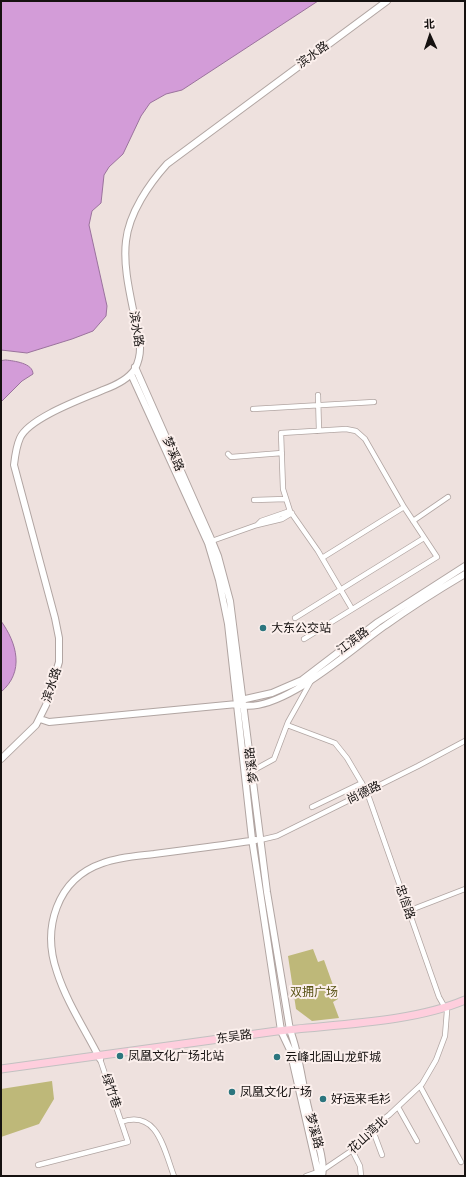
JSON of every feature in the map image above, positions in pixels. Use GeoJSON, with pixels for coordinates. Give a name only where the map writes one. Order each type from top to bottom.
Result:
{"type":"FeatureCollection","features":[{"type":"Feature","properties":{"kind":"main road","name":"滨水路"},"geometry":{"type":"LineString","coordinates":[[1,759],[40,719],[60,662],[59,638],[50,599],[14,465],[15,453],[20,437],[31,426],[69,404],[114,386],[131,374],[135,367],[141,347],[126,266],[126,240],[139,204],[149,185],[167,164],[189,146],[387,1]]}},
{"type":"Feature","properties":{"kind":"main road","name":"梦溪路"},"geometry":{"type":"LineString","coordinates":[[135,367],[210,542],[218,573],[224,603],[237,704],[252,841],[282,1033],[290,1050],[320,1173]]}},
{"type":"Feature","properties":{"kind":"main road","name":"梦溪路"},"geometry":{"type":"LineString","coordinates":[[131,374],[218,556],[230,601],[260,840],[291,1032],[320,1173]]}},
{"type":"Feature","properties":{"kind":"main road","name":"江滨路"},"geometry":{"type":"LineString","coordinates":[[237,704],[243,699],[272,693],[302,680],[378,622],[465,566]]}},
{"type":"Feature","properties":{"kind":"main road","name":"江滨路"},"geometry":{"type":"LineString","coordinates":[[40,719],[49,722],[237,704],[244,706],[277,699],[311,681],[386,625],[465,574]]}},
{"type":"Feature","properties":{"kind":"main road"},"geometry":{"type":"LineString","coordinates":[[99,1057],[64,991],[56,971],[51,944],[54,911],[66,889],[82,874],[102,863],[127,857],[260,840]]}},
{"type":"Feature","properties":{"kind":"main road","name":"东吴路"},"geometry":{"type":"LineString","coordinates":[[446,1009],[465,1000]]}},
{"type":"Feature","properties":{"kind":"main road","name":"东吴路"},"geometry":{"type":"LineString","coordinates":[[1,1069],[282,1033],[381,1023],[465,1004]]}},
{"type":"Feature","properties":{"kind":"main road","name":"东吴路"},"geometry":{"type":"LineString","coordinates":[[1,1072],[99,1057]]}},
{"type":"Feature","properties":{"kind":"street"},"geometry":{"type":"LineString","coordinates":[[318,396],[319,431]]}},
{"type":"Feature","properties":{"kind":"street"},"geometry":{"type":"LineString","coordinates":[[253,409],[374,402]]}},
{"type":"Feature","properties":{"kind":"street"},"geometry":{"type":"LineString","coordinates":[[304,639],[436,557],[413,522],[365,439],[356,431],[281,433],[286,499],[291,512],[322,558],[352,609]]}},
{"type":"Feature","properties":{"kind":"street"},"geometry":{"type":"LineString","coordinates":[[228,454],[231,457],[282,453]]}},
{"type":"Feature","properties":{"kind":"street"},"geometry":{"type":"LineString","coordinates":[[413,522],[448,497]]}},
{"type":"Feature","properties":{"kind":"street"},"geometry":{"type":"LineString","coordinates":[[254,500],[286,499]]}},
{"type":"Feature","properties":{"kind":"street"},"geometry":{"type":"LineString","coordinates":[[322,558],[404,507]]}},
{"type":"Feature","properties":{"kind":"street"},"geometry":{"type":"LineString","coordinates":[[210,542],[257,524],[282,519],[291,512]]}},
{"type":"Feature","properties":{"kind":"street"},"geometry":{"type":"LineString","coordinates":[[295,618],[424,538]]}},
{"type":"Feature","properties":{"kind":"street"},"geometry":{"type":"LineString","coordinates":[[252,771],[274,759],[287,725],[311,681]]}},
{"type":"Feature","properties":{"kind":"street","name":"忠信路"},"geometry":{"type":"LineString","coordinates":[[287,725],[335,743],[347,758],[362,783],[367,792],[439,997],[446,1009]]}},
{"type":"Feature","properties":{"kind":"street","name":"尚德路"},"geometry":{"type":"LineString","coordinates":[[260,840],[277,836],[367,792],[465,741]]}},
{"type":"Feature","properties":{"kind":"street"},"geometry":{"type":"LineString","coordinates":[[312,807],[362,783]]}},
{"type":"Feature","properties":{"kind":"street"},"geometry":{"type":"LineString","coordinates":[[408,911],[465,889]]}},
{"type":"Feature","properties":{"kind":"street","name":"花山湾北"},"geometry":{"type":"LineString","coordinates":[[320,1173],[352,1150],[372,1128],[398,1107],[420,1086],[436,1060],[445,1036],[446,1009]]}},
{"type":"Feature","properties":{"kind":"street","name":"绿竹巷"},"geometry":{"type":"LineString","coordinates":[[38,1165],[128,1142],[99,1057]]}},
{"type":"Feature","properties":{"kind":"street"},"geometry":{"type":"LineString","coordinates":[[420,1086],[461,1162]]}},
{"type":"Feature","properties":{"kind":"street"},"geometry":{"type":"LineString","coordinates":[[398,1107],[417,1141]]}},
{"type":"Feature","properties":{"kind":"street","name":"绿竹巷"},"geometry":{"type":"LineString","coordinates":[[121,1122],[141,1119],[158,1133],[174,1176]]}},
{"type":"Feature","properties":{"kind":"street"},"geometry":{"type":"LineString","coordinates":[[372,1128],[382,1155]]}},
{"type":"Feature","properties":{"kind":"street"},"geometry":{"type":"LineString","coordinates":[[352,1150],[360,1166],[361,1176]]}},
{"type":"Feature","properties":{"kind":"street"},"geometry":{"type":"LineString","coordinates":[[306,1176],[320,1173]]}},
{"type":"Feature","properties":{"kind":"green space","name":"双拥广场"},"geometry":{"type":"Polygon","coordinates":[[[313,949],[318,962],[324,960],[338,999],[333,1002],[339,1018],[312,1021],[296,1009],[288,956],[313,949]]]}},
{"type":"Feature","properties":{"kind":"green space"},"geometry":{"type":"Polygon","coordinates":[[[52,1081],[54,1099],[39,1124],[1,1137],[1,1089],[52,1081]]]}},
{"type":"Feature","properties":{"kind":"shaded area"},"geometry":{"type":"Polygon","coordinates":[[[1,1],[318,1],[182,90],[166,94],[150,103],[141,116],[123,154],[109,167],[104,175],[101,203],[92,211],[89,225],[107,306],[106,316],[93,331],[27,353],[1,350],[1,1]]]}},
{"type":"Feature","properties":{"kind":"shaded area"},"geometry":{"type":"Polygon","coordinates":[[[6,360],[27,365],[32,370],[33,374],[22,381],[1,402],[1,361],[6,360]]]}},
{"type":"Feature","properties":{"kind":"shaded area"},"geometry":{"type":"Polygon","coordinates":[[[1,621],[7,630],[14,648],[16,667],[9,684],[1,692],[1,621]]]}},
{"type":"Feature","properties":{"kind":"place","name":"大东公交站"},"geometry":{"type":"Point","coordinates":[263,628]}},
{"type":"Feature","properties":{"kind":"place","name":"凤凰文化广场北站"},"geometry":{"type":"Point","coordinates":[120,1056]}},
{"type":"Feature","properties":{"kind":"place","name":"云峰北固山龙虾城"},"geometry":{"type":"Point","coordinates":[277,1057]}},
{"type":"Feature","properties":{"kind":"place","name":"凤凰文化广场"},"geometry":{"type":"Point","coordinates":[232,1092]}},
{"type":"Feature","properties":{"kind":"place","name":"好运来毛衫"},"geometry":{"type":"Point","coordinates":[323,1099]}}]}
